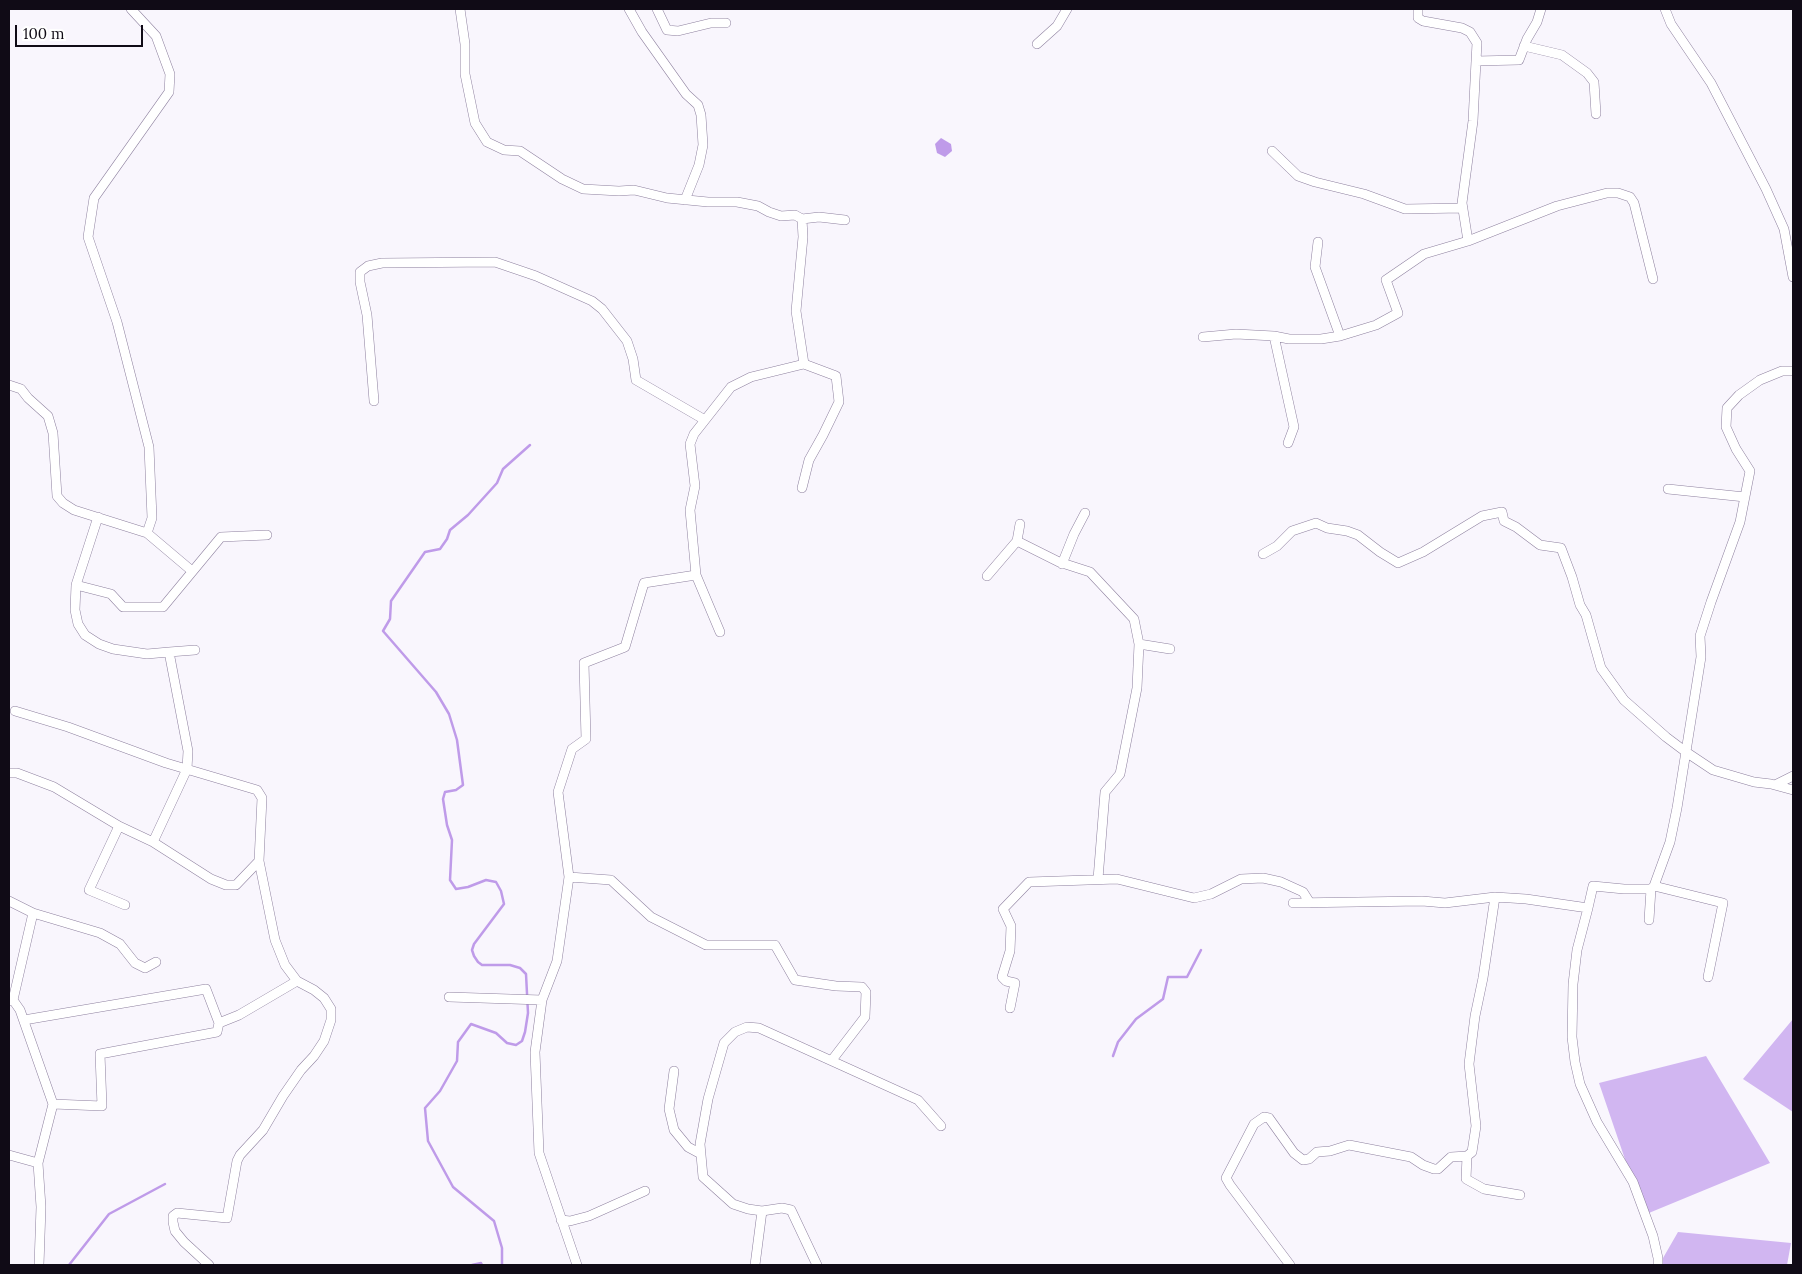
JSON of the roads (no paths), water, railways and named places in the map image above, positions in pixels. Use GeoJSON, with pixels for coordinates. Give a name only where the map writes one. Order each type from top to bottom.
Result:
{"type":"FeatureCollection","features":[{"type":"Feature","properties":{"kind":"street"},"geometry":{"type":"LineString","coordinates":[[131,9],[156,36],[170,74],[169,92],[94,198],[88,237],[117,322],[150,447],[152,518],[147,533]]}},
{"type":"Feature","properties":{"kind":"street"},"geometry":{"type":"LineString","coordinates":[[460,9],[465,44],[465,74],[475,124],[487,142],[504,150],[520,151],[562,179],[583,189],[634,190],[667,198],[737,202],[758,206],[781,216],[795,214],[802,219],[819,217],[845,220]]}},
{"type":"Feature","properties":{"kind":"street"},"geometry":{"type":"LineString","coordinates":[[629,9],[642,32],[686,94],[698,105],[701,115],[703,144],[699,165],[685,200]]}},
{"type":"Feature","properties":{"kind":"street"},"geometry":{"type":"LineString","coordinates":[[657,9],[667,30],[678,31],[711,23],[726,23]]}},
{"type":"Feature","properties":{"kind":"street"},"geometry":{"type":"LineString","coordinates":[[1037,44],[1057,26],[1067,9]]}},
{"type":"Feature","properties":{"kind":"street"},"geometry":{"type":"LineString","coordinates":[[1418,9],[1418,18],[1422,21],[1462,28],[1470,32],[1475,37],[1477,43],[1473,121],[1463,208],[1468,241]]}},
{"type":"Feature","properties":{"kind":"street"},"geometry":{"type":"LineString","coordinates":[[1476,61],[1519,60],[1541,9]]}},
{"type":"Feature","properties":{"kind":"street"},"geometry":{"type":"LineString","coordinates":[[1665,9],[1671,24],[1711,83],[1766,189],[1784,229],[1793,277]]}},
{"type":"Feature","properties":{"kind":"street"},"geometry":{"type":"LineString","coordinates":[[1524,46],[1562,56],[1587,73],[1594,82],[1596,114]]}},
{"type":"Feature","properties":{"kind":"street"},"geometry":{"type":"LineString","coordinates":[[1272,151],[1298,176],[1364,194],[1405,209],[1463,208]]}},
{"type":"Feature","properties":{"kind":"street"},"geometry":{"type":"LineString","coordinates":[[1203,337],[1236,334],[1321,340],[1376,325],[1398,313],[1386,280],[1424,254],[1468,241],[1558,206],[1607,193],[1618,193],[1630,197],[1634,204],[1653,279]]}},
{"type":"Feature","properties":{"kind":"street"},"geometry":{"type":"LineString","coordinates":[[802,219],[803,237],[796,311],[804,364]]}},
{"type":"Feature","properties":{"kind":"street"},"geometry":{"type":"LineString","coordinates":[[1318,242],[1315,267],[1340,336]]}},
{"type":"Feature","properties":{"kind":"street"},"geometry":{"type":"LineString","coordinates":[[374,401],[367,315],[360,282],[360,272],[368,266],[382,263],[495,262],[536,276],[592,301],[602,309],[627,341],[633,359],[636,380],[705,420]]}},
{"type":"Feature","properties":{"kind":"street"},"geometry":{"type":"LineString","coordinates":[[1274,336],[1294,427],[1288,443]]}},
{"type":"Feature","properties":{"kind":"street"},"geometry":{"type":"LineString","coordinates":[[720,632],[696,575],[690,510],[695,486],[690,444],[705,420],[731,387],[751,377],[804,364],[836,376],[839,402],[809,460],[802,488]]}},
{"type":"Feature","properties":{"kind":"street"},"geometry":{"type":"LineString","coordinates":[[1649,920],[1653,888],[1670,842],[1677,808],[1701,657],[1700,636],[1740,522],[1750,471],[1736,449],[1726,427],[1727,408],[1739,395],[1760,380],[1782,371],[1793,371]]}},
{"type":"Feature","properties":{"kind":"street"},"geometry":{"type":"LineString","coordinates":[[9,385],[21,389],[48,416],[53,433],[57,496],[63,504],[74,510],[147,533],[192,571]]}},
{"type":"Feature","properties":{"kind":"street"},"geometry":{"type":"LineString","coordinates":[[1668,489],[1745,497]]}},
{"type":"Feature","properties":{"kind":"street"},"geometry":{"type":"LineString","coordinates":[[1263,554],[1277,546],[1292,531],[1316,524],[1358,535],[1380,552],[1398,562],[1423,552],[1482,516],[1502,512],[1504,521],[1516,527],[1540,545],[1561,548],[1580,605],[1586,615],[1601,668],[1624,700],[1686,752],[1713,770],[1754,782],[1793,790]]}},
{"type":"Feature","properties":{"kind":"street"},"geometry":{"type":"LineString","coordinates":[[1062,564],[1085,513]]}},
{"type":"Feature","properties":{"kind":"street"},"geometry":{"type":"LineString","coordinates":[[98,517],[76,585],[75,610],[78,624],[85,636],[113,649],[147,654],[195,650]]}},
{"type":"Feature","properties":{"kind":"street"},"geometry":{"type":"LineString","coordinates":[[987,576],[1017,541],[1020,524]]}},
{"type":"Feature","properties":{"kind":"street"},"geometry":{"type":"LineString","coordinates":[[76,585],[111,594],[123,606],[163,607],[221,537],[267,534]]}},
{"type":"Feature","properties":{"kind":"street"},"geometry":{"type":"LineString","coordinates":[[1017,541],[1062,564],[1090,572],[1134,619],[1139,644],[1137,688],[1120,774],[1105,792],[1098,879]]}},
{"type":"Feature","properties":{"kind":"street"},"geometry":{"type":"LineString","coordinates":[[576,1265],[539,1153],[535,1052],[538,1000],[557,961],[569,878],[558,792],[572,749],[586,739],[584,663],[625,647],[644,583],[696,575]]}},
{"type":"Feature","properties":{"kind":"street"},"geometry":{"type":"LineString","coordinates":[[1139,644],[1170,649]]}},
{"type":"Feature","properties":{"kind":"street"},"geometry":{"type":"LineString","coordinates":[[153,842],[187,768],[188,751],[174,684],[170,652]]}},
{"type":"Feature","properties":{"kind":"street"},"geometry":{"type":"LineString","coordinates":[[14,711],[68,727],[166,763],[258,790],[262,798],[259,861],[275,940],[285,965],[297,981],[314,990],[331,1009],[332,1020],[324,1042],[283,1096],[263,1130],[240,1155],[237,1161],[227,1218],[177,1212],[173,1216],[172,1222],[175,1231],[209,1265]]}},
{"type":"Feature","properties":{"kind":"street"},"geometry":{"type":"LineString","coordinates":[[9,773],[54,787],[119,826],[153,842],[211,879],[226,886],[236,885],[259,861]]}},
{"type":"Feature","properties":{"kind":"street"},"geometry":{"type":"LineString","coordinates":[[1775,785],[1793,776]]}},
{"type":"Feature","properties":{"kind":"street"},"geometry":{"type":"LineString","coordinates":[[119,826],[90,890],[125,905]]}},
{"type":"Feature","properties":{"kind":"street"},"geometry":{"type":"LineString","coordinates":[[569,878],[610,880],[651,917],[706,945],[775,945],[795,980],[836,986],[862,987],[866,992],[865,1017],[832,1060]]}},
{"type":"Feature","properties":{"kind":"street"},"geometry":{"type":"LineString","coordinates":[[1010,1008],[1015,983],[1006,981],[1002,977],[1010,951],[1011,926],[1002,909],[1030,882],[1116,879],[1194,898],[1211,894],[1241,879],[1263,878],[1282,882],[1303,892],[1310,903]]}},
{"type":"Feature","properties":{"kind":"street"},"geometry":{"type":"LineString","coordinates":[[1658,1265],[1652,1236],[1633,1182],[1597,1122],[1580,1084],[1575,1062],[1572,1037],[1573,984],[1577,950],[1593,886],[1624,889],[1653,888],[1723,903],[1708,977]]}},
{"type":"Feature","properties":{"kind":"street"},"geometry":{"type":"LineString","coordinates":[[1293,903],[1422,901],[1445,903],[1495,897],[1526,899],[1588,908]]}},
{"type":"Feature","properties":{"kind":"street"},"geometry":{"type":"LineString","coordinates":[[1290,1265],[1226,1178],[1254,1124],[1264,1117],[1269,1118],[1294,1153],[1303,1160],[1309,1159],[1317,1152],[1330,1151],[1349,1145],[1411,1158],[1434,1169],[1451,1158],[1467,1156],[1472,1152],[1476,1126],[1469,1064],[1475,1016],[1484,978],[1495,897]]}},
{"type":"Feature","properties":{"kind":"street"},"geometry":{"type":"LineString","coordinates":[[9,901],[33,913],[100,933],[120,944],[135,963],[145,968],[156,962]]}},
{"type":"Feature","properties":{"kind":"street"},"geometry":{"type":"LineString","coordinates":[[33,913],[11,1000],[24,1020],[53,1104],[38,1163],[42,1207],[39,1265]]}},
{"type":"Feature","properties":{"kind":"street"},"geometry":{"type":"LineString","coordinates":[[219,1023],[239,1015],[297,981]]}},
{"type":"Feature","properties":{"kind":"street"},"geometry":{"type":"LineString","coordinates":[[24,1020],[206,989],[219,1023],[217,1032],[100,1054],[102,1106],[53,1104]]}},
{"type":"Feature","properties":{"kind":"street"},"geometry":{"type":"LineString","coordinates":[[449,997],[538,1000]]}},
{"type":"Feature","properties":{"kind":"street"},"geometry":{"type":"LineString","coordinates":[[817,1265],[790,1210],[782,1208],[762,1211],[748,1210],[733,1204],[703,1177],[700,1144],[713,1078],[724,1043],[735,1032],[747,1027],[759,1028],[918,1100],[941,1126]]}},
{"type":"Feature","properties":{"kind":"street"},"geometry":{"type":"LineString","coordinates":[[674,1071],[669,1109],[674,1130],[688,1147],[701,1154]]}},
{"type":"Feature","properties":{"kind":"street"},"geometry":{"type":"LineString","coordinates":[[9,1155],[38,1163]]}},
{"type":"Feature","properties":{"kind":"street"},"geometry":{"type":"LineString","coordinates":[[1467,1156],[1466,1178],[1484,1189],[1520,1195]]}},
{"type":"Feature","properties":{"kind":"street"},"geometry":{"type":"LineString","coordinates":[[561,1220],[589,1216],[644,1191]]}},
{"type":"Feature","properties":{"kind":"street"},"geometry":{"type":"LineString","coordinates":[[755,1265],[762,1211]]}},
{"type":"Feature","properties":{"kind":"waterway"},"geometry":{"type":"LineString","coordinates":[[502,1265],[502,1248],[494,1221],[453,1187],[428,1141],[425,1108],[440,1091],[457,1061],[458,1042],[471,1024],[496,1033],[507,1043],[516,1045],[522,1041],[528,1013],[526,974],[520,968],[510,965],[482,965],[474,956],[472,950],[474,944],[504,904],[501,891],[496,882],[486,880],[468,887],[456,889],[450,880],[452,840],[447,825],[443,799],[445,792],[456,790],[463,785],[457,740],[449,714],[436,692],[383,631],[390,619],[391,601],[425,552],[440,549],[447,539],[450,530],[468,515],[497,483],[503,469],[530,445]]}},
{"type":"Feature","properties":{"kind":"waterway"},"geometry":{"type":"LineString","coordinates":[[1113,1056],[1118,1042],[1136,1019],[1163,999],[1168,977],[1187,977],[1201,950]]}},
{"type":"Feature","properties":{"kind":"waterway"},"geometry":{"type":"LineString","coordinates":[[69,1265],[109,1214],[165,1184]]}},
{"type":"Feature","properties":{"kind":"waterway"},"geometry":{"type":"LineString","coordinates":[[472,1265],[481,1263],[482,1265]]}}]}
